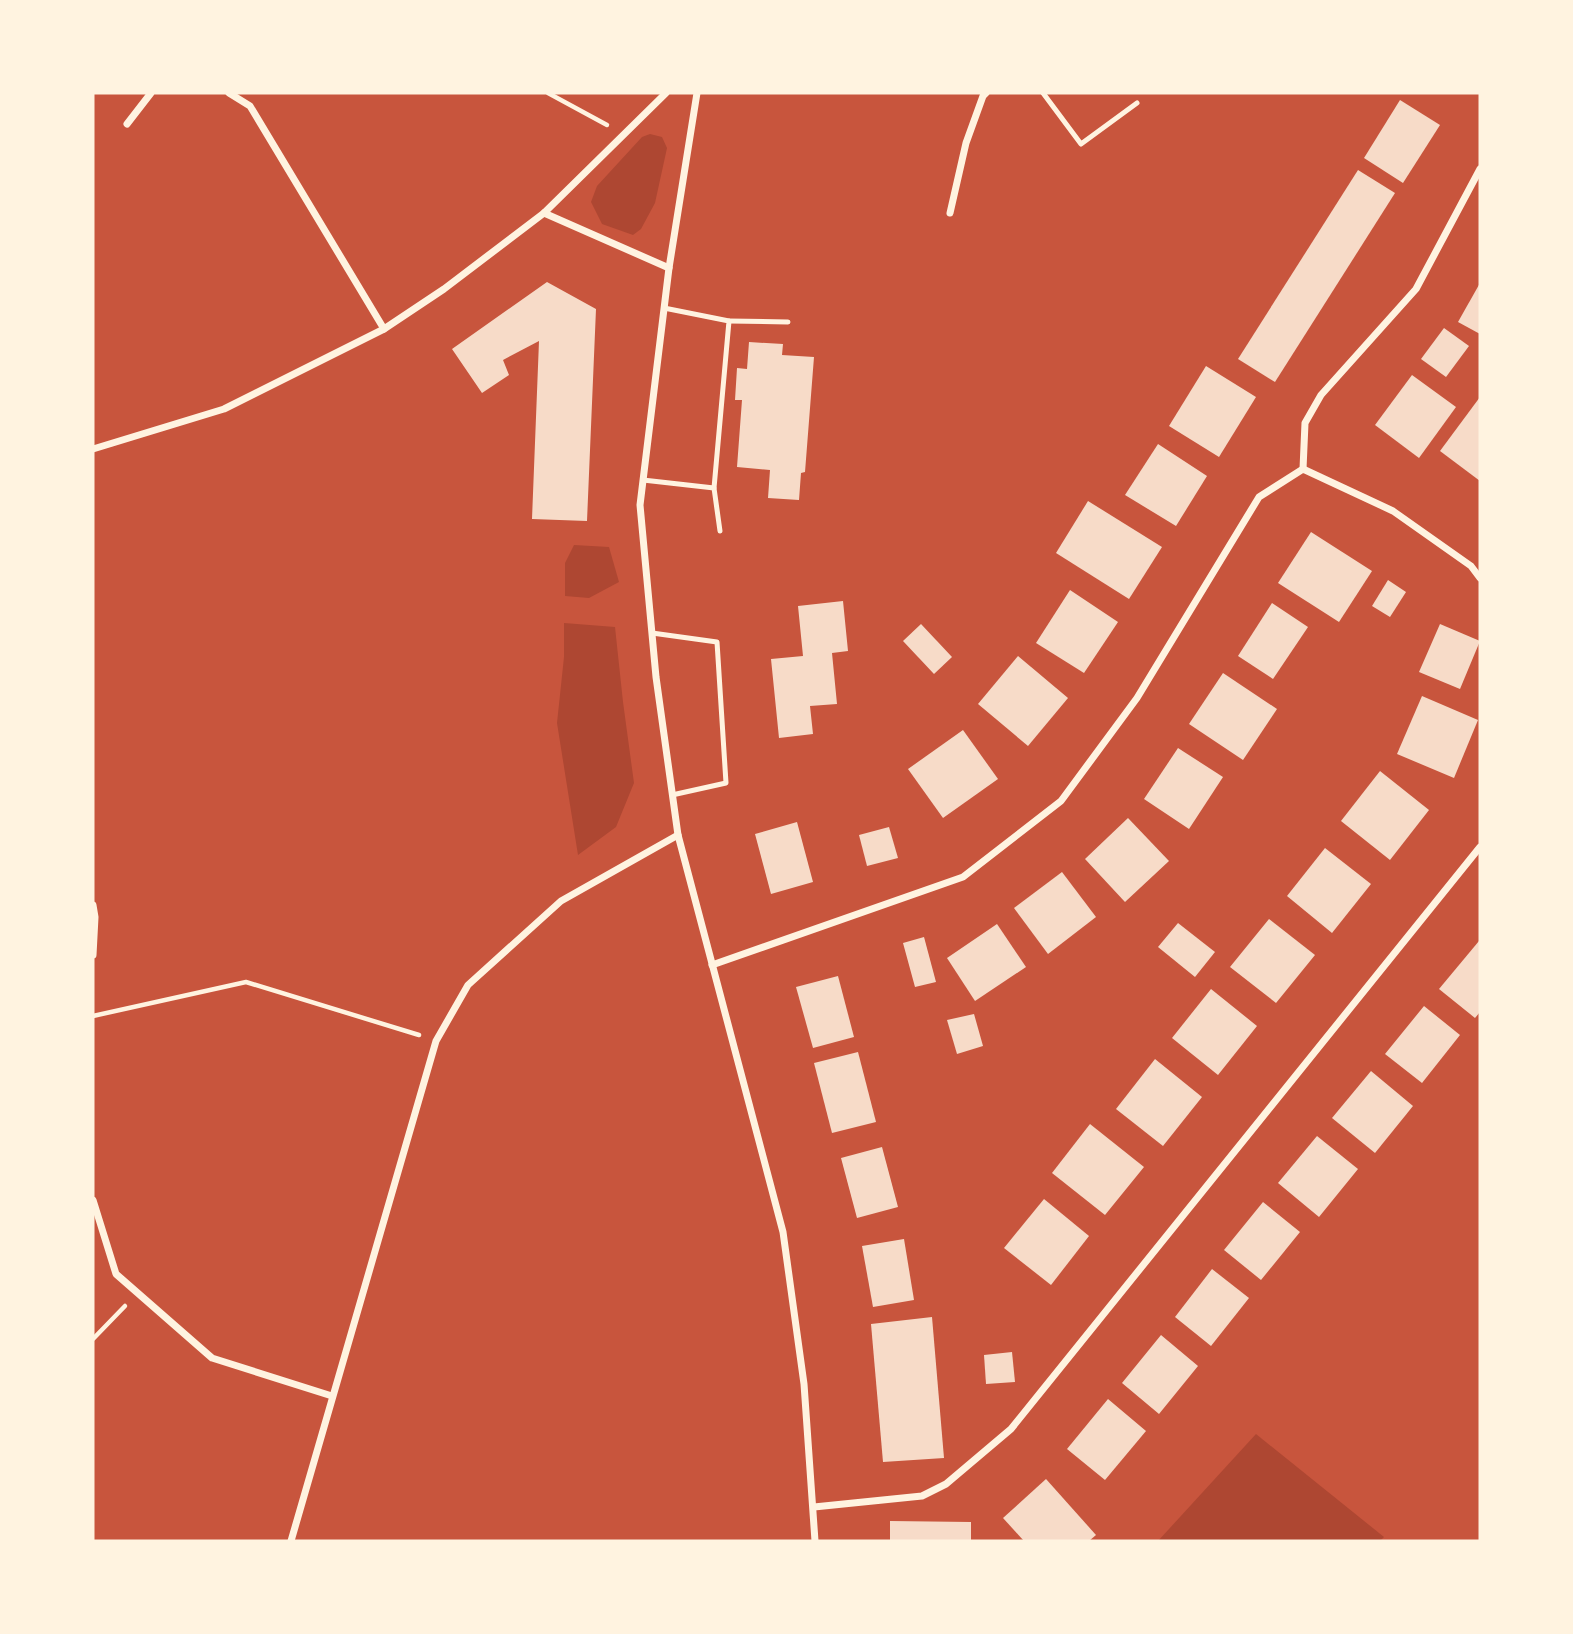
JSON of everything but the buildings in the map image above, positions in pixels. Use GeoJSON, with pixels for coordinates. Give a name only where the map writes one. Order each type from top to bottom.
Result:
{"type":"FeatureCollection","features":[{"type":"Feature","properties":{"kind":"street"},"geometry":{"type":"LineString","coordinates":[[127,124],[151,93]]}},
{"type":"Feature","properties":{"kind":"street"},"geometry":{"type":"LineString","coordinates":[[229,93],[250,106],[384,329]]}},
{"type":"Feature","properties":{"kind":"street"},"geometry":{"type":"LineString","coordinates":[[93,449],[224,409],[384,329],[444,289],[544,213],[666,93]]}},
{"type":"Feature","properties":{"kind":"street"},"geometry":{"type":"LineString","coordinates":[[698,93],[669,268],[640,505],[656,677],[678,835],[783,1232],[804,1384],[815,1541]]}},
{"type":"Feature","properties":{"kind":"street"},"geometry":{"type":"LineString","coordinates":[[950,213],[966,143],[986,93]]}},
{"type":"Feature","properties":{"kind":"street"},"geometry":{"type":"LineString","coordinates":[[1303,469],[1305,423],[1321,395],[1416,289],[1480,169]]}},
{"type":"Feature","properties":{"kind":"street"},"geometry":{"type":"LineString","coordinates":[[544,213],[669,268]]}},
{"type":"Feature","properties":{"kind":"street"},"geometry":{"type":"LineString","coordinates":[[1303,469],[1393,510],[1471,566],[1480,578]]}},
{"type":"Feature","properties":{"kind":"street"},"geometry":{"type":"LineString","coordinates":[[712,965],[963,877],[1061,801],[1137,698],[1259,496],[1303,469]]}},
{"type":"Feature","properties":{"kind":"street"},"geometry":{"type":"LineString","coordinates":[[291,1541],[436,1041],[468,985],[561,901],[678,835]]}},
{"type":"Feature","properties":{"kind":"street"},"geometry":{"type":"LineString","coordinates":[[814,1507],[922,1496],[946,1484],[1011,1429],[1480,847]]}},
{"type":"Feature","properties":{"kind":"street"},"geometry":{"type":"LineString","coordinates":[[93,905],[93,956]]}},
{"type":"Feature","properties":{"kind":"street"},"geometry":{"type":"LineString","coordinates":[[93,1200],[117,1274],[212,1358],[332,1396]]}},
{"type":"Feature","properties":{"kind":"lane"},"geometry":{"type":"LineString","coordinates":[[1043,93],[1081,144],[1137,103]]}},
{"type":"Feature","properties":{"kind":"lane"},"geometry":{"type":"LineString","coordinates":[[664,308],[729,321],[788,323]]}},
{"type":"Feature","properties":{"kind":"lane"},"geometry":{"type":"LineString","coordinates":[[720,531],[714,488],[729,321]]}},
{"type":"Feature","properties":{"kind":"lane"},"geometry":{"type":"LineString","coordinates":[[643,480],[714,488]]}},
{"type":"Feature","properties":{"kind":"lane"},"geometry":{"type":"LineString","coordinates":[[652,632],[717,642],[726,783],[672,795]]}},
{"type":"Feature","properties":{"kind":"path"},"geometry":{"type":"LineString","coordinates":[[548,93],[623,134]]}},
{"type":"Feature","properties":{"kind":"path"},"geometry":{"type":"LineString","coordinates":[[93,1016],[246,982],[436,1041]]}},
{"type":"Feature","properties":{"kind":"path"},"geometry":{"type":"LineString","coordinates":[[93,1339],[137,1292]]}},
{"type":"Feature","properties":{"kind":"shaded area"},"geometry":{"type":"Polygon","coordinates":[[[650,134],[662,137],[667,148],[655,203],[641,229],[633,235],[602,224],[591,202],[597,186],[642,137],[650,134]]]}},
{"type":"Feature","properties":{"kind":"shaded area"},"geometry":{"type":"Polygon","coordinates":[[[574,545],[609,547],[619,582],[589,598],[565,596],[565,563],[574,545]]]}},
{"type":"Feature","properties":{"kind":"shaded area"},"geometry":{"type":"Polygon","coordinates":[[[564,623],[615,627],[634,783],[616,827],[578,855],[557,723],[564,657],[564,623]]]}},
{"type":"Feature","properties":{"kind":"shaded area"},"geometry":{"type":"Polygon","coordinates":[[[1256,1434],[1384,1537],[1380,1541],[1158,1541],[1256,1434]]]}}]}
